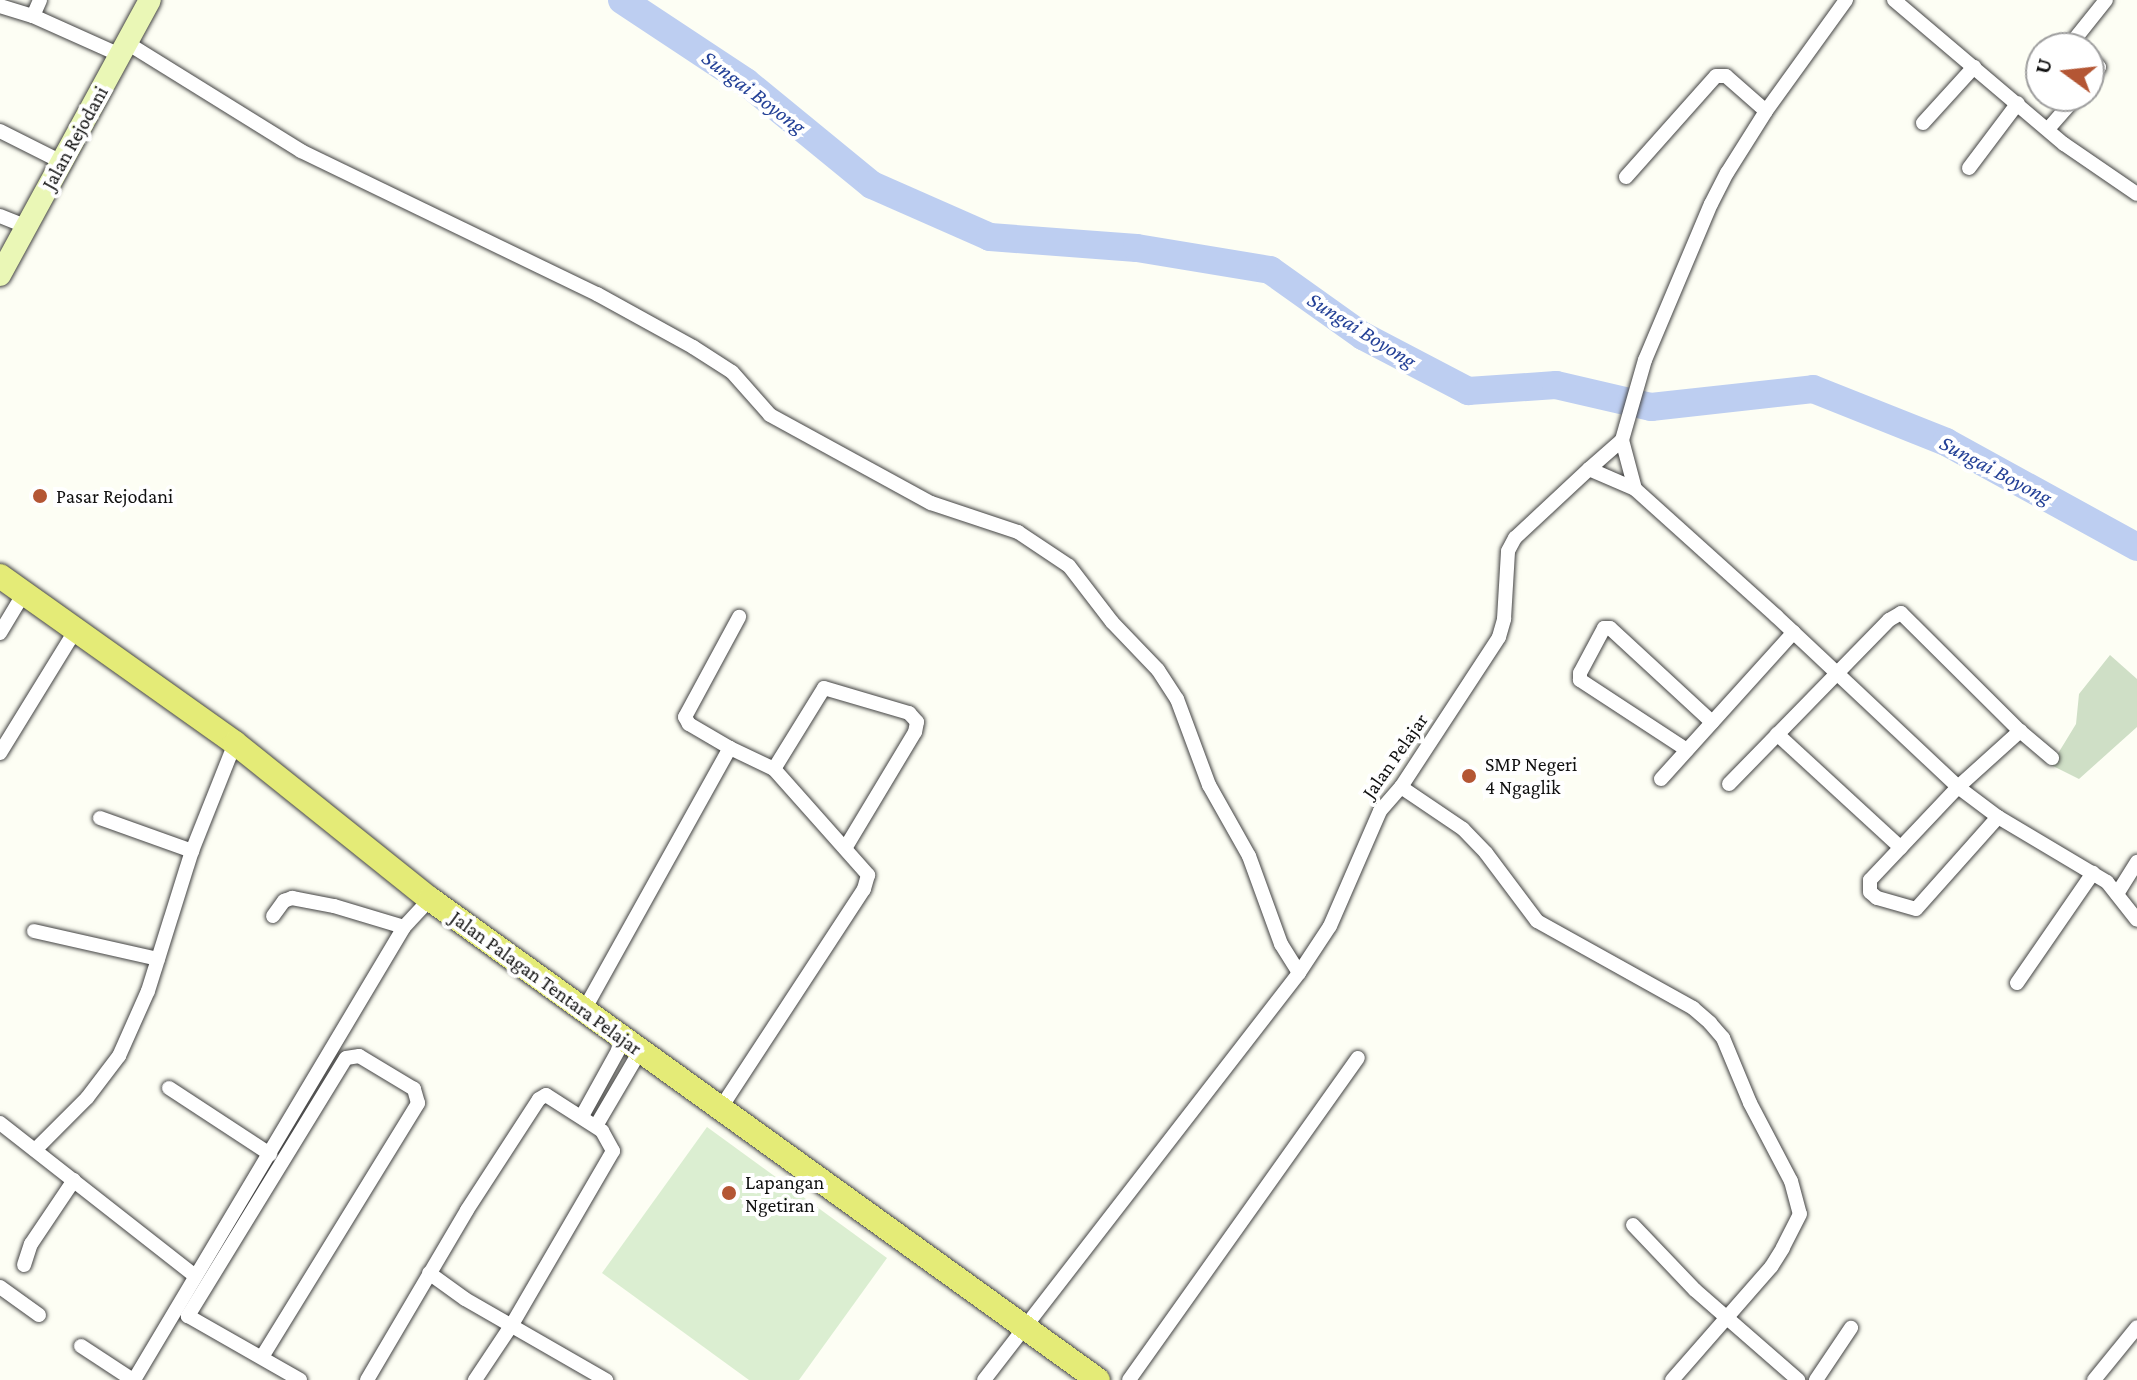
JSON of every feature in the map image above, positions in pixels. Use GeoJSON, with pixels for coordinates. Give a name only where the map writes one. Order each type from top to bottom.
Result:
{"type":"FeatureCollection","features":[{"type":"Feature","properties":{"kind":"main road","name":"Jalan Rejodani"},"geometry":{"type":"LineString","coordinates":[[0,275],[150,0]]}},
{"type":"Feature","properties":{"kind":"main road","name":"Jalan Palagan Tentara Pelajar"},"geometry":{"type":"LineString","coordinates":[[0,576],[235,743],[430,899],[1098,1380]]}},
{"type":"Feature","properties":{"kind":"street"},"geometry":{"type":"LineString","coordinates":[[33,16],[40,0]]}},
{"type":"Feature","properties":{"kind":"street"},"geometry":{"type":"LineString","coordinates":[[1635,489],[1624,432],[1645,360],[1711,204],[1766,111],[1846,0]]}},
{"type":"Feature","properties":{"kind":"street"},"geometry":{"type":"LineString","coordinates":[[1894,0],[2082,157],[2135,189]]}},
{"type":"Feature","properties":{"kind":"street"},"geometry":{"type":"LineString","coordinates":[[2080,32],[2106,0]]}},
{"type":"Feature","properties":{"kind":"street"},"geometry":{"type":"LineString","coordinates":[[0,6],[123,49],[301,151],[597,294],[732,372],[770,415],[896,485],[947,509],[1018,532],[1069,566],[1112,622],[1158,670],[1177,699],[1209,785],[1249,856],[1281,944],[1299,973]]}},
{"type":"Feature","properties":{"kind":"street"},"geometry":{"type":"LineString","coordinates":[[1923,123],[1974,67]]}},
{"type":"Feature","properties":{"kind":"street"},"geometry":{"type":"LineString","coordinates":[[1626,177],[1716,76],[1726,76],[1766,111]]}},
{"type":"Feature","properties":{"kind":"street"},"geometry":{"type":"LineString","coordinates":[[1969,168],[2018,103]]}},
{"type":"Feature","properties":{"kind":"street"},"geometry":{"type":"LineString","coordinates":[[2048,129],[2063,112]]}},
{"type":"Feature","properties":{"kind":"street"},"geometry":{"type":"LineString","coordinates":[[0,131],[62,162]]}},
{"type":"Feature","properties":{"kind":"street"},"geometry":{"type":"LineString","coordinates":[[0,216],[27,227]]}},
{"type":"Feature","properties":{"kind":"street","name":"Jalan Pelajar"},"geometry":{"type":"LineString","coordinates":[[984,1380],[1299,973],[1330,926],[1380,811],[1401,787],[1499,637],[1504,619],[1508,551],[1515,538],[1624,432]]}},
{"type":"Feature","properties":{"kind":"street"},"geometry":{"type":"LineString","coordinates":[[1589,469],[1635,489],[1794,632],[1958,787],[1998,817],[2093,873],[2117,894],[2137,920]]}},
{"type":"Feature","properties":{"kind":"street"},"geometry":{"type":"LineString","coordinates":[[0,633],[24,593]]}},
{"type":"Feature","properties":{"kind":"street"},"geometry":{"type":"LineString","coordinates":[[1729,784],[1889,620],[1901,613],[2020,731],[2052,758]]}},
{"type":"Feature","properties":{"kind":"street"},"geometry":{"type":"LineString","coordinates":[[720,1109],[864,889],[868,875],[774,769],[730,748],[689,724],[685,717],[739,617]]}},
{"type":"Feature","properties":{"kind":"street"},"geometry":{"type":"LineString","coordinates":[[1687,750],[1580,680],[1580,673],[1604,628],[1610,628],[1712,722]]}},
{"type":"Feature","properties":{"kind":"street"},"geometry":{"type":"LineString","coordinates":[[0,753],[75,631]]}},
{"type":"Feature","properties":{"kind":"street"},"geometry":{"type":"LineString","coordinates":[[1661,779],[1794,632]]}},
{"type":"Feature","properties":{"kind":"street"},"geometry":{"type":"LineString","coordinates":[[774,769],[824,688],[909,713],[917,722],[915,732],[846,847]]}},
{"type":"Feature","properties":{"kind":"street"},"geometry":{"type":"LineString","coordinates":[[1998,817],[1913,910],[1877,898],[1869,888],[1870,880],[1958,787],[2020,731]]}},
{"type":"Feature","properties":{"kind":"street"},"geometry":{"type":"LineString","coordinates":[[1777,734],[1901,848]]}},
{"type":"Feature","properties":{"kind":"street"},"geometry":{"type":"LineString","coordinates":[[35,1150],[87,1098],[119,1056],[148,991],[192,851],[235,743]]}},
{"type":"Feature","properties":{"kind":"street"},"geometry":{"type":"LineString","coordinates":[[584,1010],[730,748]]}},
{"type":"Feature","properties":{"kind":"street"},"geometry":{"type":"LineString","coordinates":[[1401,787],[1463,829],[1486,853],[1537,921],[1693,1008],[1710,1023],[1723,1038],[1750,1103],[1791,1181],[1800,1214],[1783,1248],[1771,1267],[1672,1380]]}},
{"type":"Feature","properties":{"kind":"street"},"geometry":{"type":"LineString","coordinates":[[100,818],[192,851]]}},
{"type":"Feature","properties":{"kind":"street"},"geometry":{"type":"LineString","coordinates":[[2117,894],[2137,862]]}},
{"type":"Feature","properties":{"kind":"street"},"geometry":{"type":"LineString","coordinates":[[2017,983],[2093,873]]}},
{"type":"Feature","properties":{"kind":"street"},"geometry":{"type":"LineString","coordinates":[[273,916],[284,901],[292,898],[334,906],[404,927]]}},
{"type":"Feature","properties":{"kind":"street"},"geometry":{"type":"LineString","coordinates":[[300,1380],[188,1316],[404,927],[430,899]]}},
{"type":"Feature","properties":{"kind":"street"},"geometry":{"type":"LineString","coordinates":[[34,931],[158,959]]}},
{"type":"Feature","properties":{"kind":"street"},"geometry":{"type":"LineString","coordinates":[[582,1116],[632,1045]]}},
{"type":"Feature","properties":{"kind":"street"},"geometry":{"type":"LineString","coordinates":[[596,1126],[632,1045]]}},
{"type":"Feature","properties":{"kind":"street"},"geometry":{"type":"LineString","coordinates":[[81,1346],[133,1380],[270,1154],[292,1132],[350,1055],[364,1058],[419,1095],[418,1103],[262,1357]]}},
{"type":"Feature","properties":{"kind":"street"},"geometry":{"type":"LineString","coordinates":[[1129,1380],[1358,1058]]}},
{"type":"Feature","properties":{"kind":"street"},"geometry":{"type":"LineString","coordinates":[[169,1088],[270,1154]]}},
{"type":"Feature","properties":{"kind":"street"},"geometry":{"type":"LineString","coordinates":[[367,1380],[429,1273],[542,1096],[546,1095],[596,1126],[611,1141],[613,1151],[513,1323],[475,1380]]}},
{"type":"Feature","properties":{"kind":"street"},"geometry":{"type":"LineString","coordinates":[[0,1123],[195,1276]]}},
{"type":"Feature","properties":{"kind":"street"},"geometry":{"type":"LineString","coordinates":[[24,1265],[31,1244],[74,1180]]}},
{"type":"Feature","properties":{"kind":"street"},"geometry":{"type":"LineString","coordinates":[[1633,1225],[1726,1318],[1798,1380]]}},
{"type":"Feature","properties":{"kind":"street"},"geometry":{"type":"LineString","coordinates":[[429,1273],[465,1299],[513,1323],[583,1374],[606,1380]]}},
{"type":"Feature","properties":{"kind":"street"},"geometry":{"type":"LineString","coordinates":[[0,1287],[39,1315]]}},
{"type":"Feature","properties":{"kind":"street"},"geometry":{"type":"LineString","coordinates":[[2094,1380],[2137,1327]]}},
{"type":"Feature","properties":{"kind":"street"},"geometry":{"type":"LineString","coordinates":[[1816,1380],[1851,1328]]}},
{"type":"Feature","properties":{"kind":"green space"},"geometry":{"type":"Polygon","coordinates":[[[2110,655],[2137,679],[2137,727],[2079,779],[2051,765],[2076,724],[2079,694],[2110,655]]]}},
{"type":"Feature","properties":{"kind":"green space","name":"Lapangan Ngetiran"},"geometry":{"type":"Polygon","coordinates":[[[707,1127],[887,1258],[799,1380],[749,1380],[602,1273],[707,1127]]]}},
{"type":"Feature","properties":{"kind":"waterway","name":"Sungai Boyong"},"geometry":{"type":"LineString","coordinates":[[622,0],[746,82],[872,185],[990,237],[1137,248],[1270,270],[1363,336],[1468,391],[1556,385],[1651,407],[1813,389],[1946,442],[2137,547]]}},
{"type":"Feature","properties":{"kind":"place","name":"Pasar Rejodani"},"geometry":{"type":"Point","coordinates":[40,496]}},
{"type":"Feature","properties":{"kind":"place","name":"SMP Negeri 4 Ngaglik"},"geometry":{"type":"Point","coordinates":[1469,776]}},
{"type":"Feature","properties":{"kind":"place","name":"Lapangan Ngetiran"},"geometry":{"type":"Point","coordinates":[729,1193]}}]}
